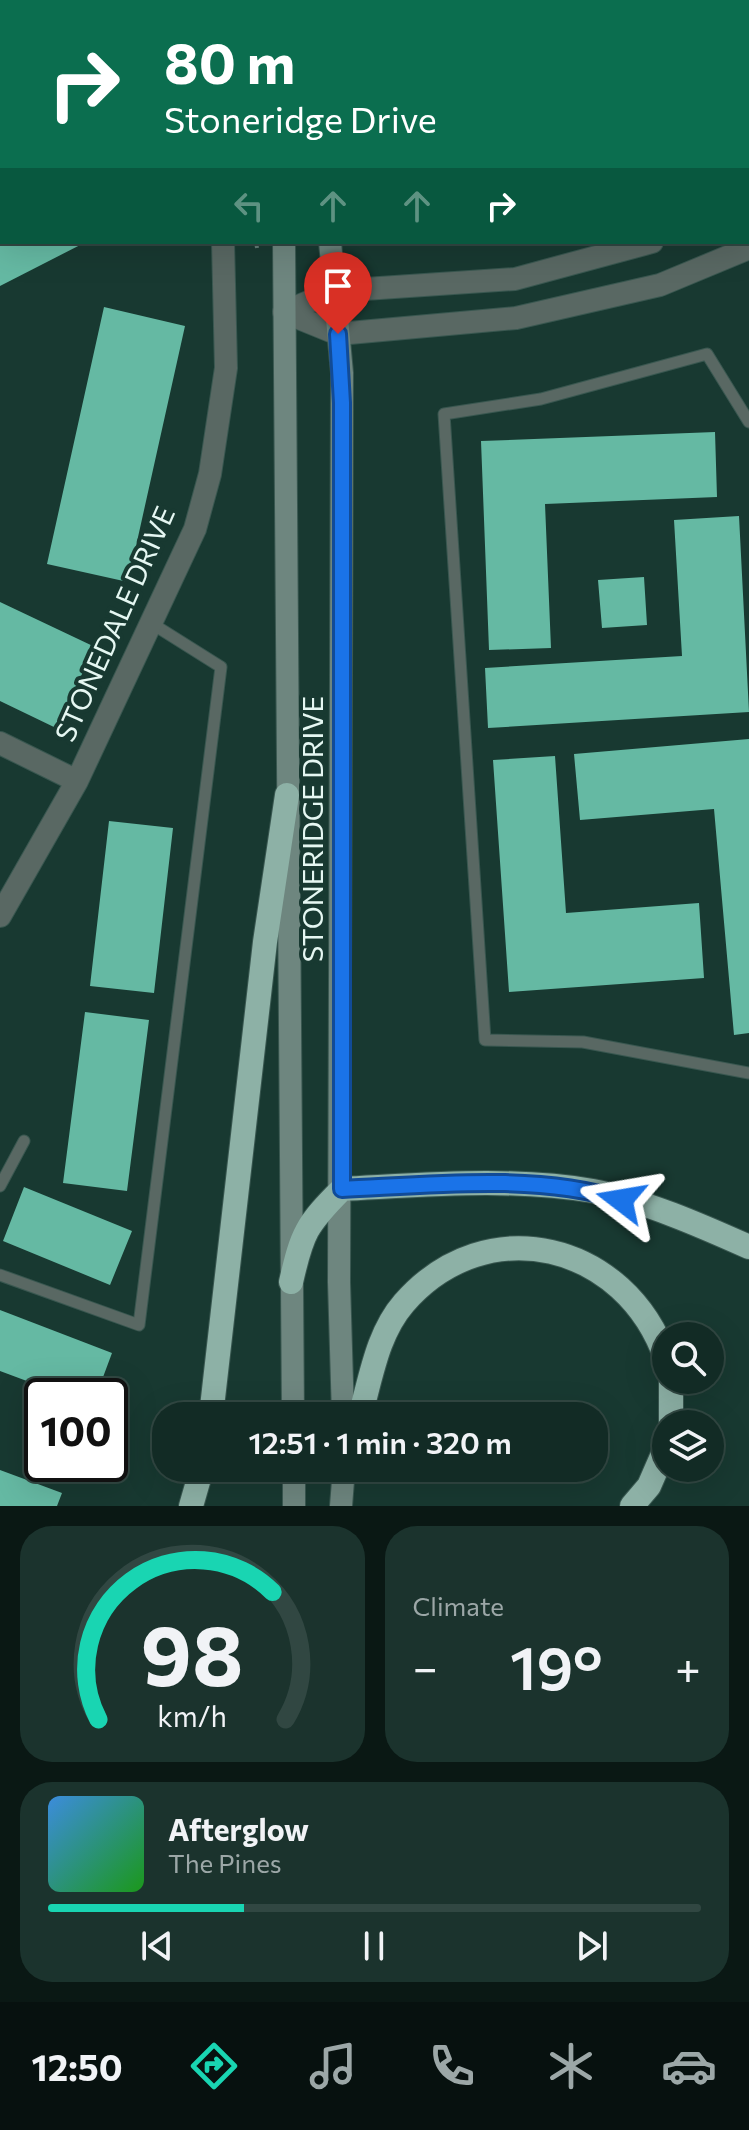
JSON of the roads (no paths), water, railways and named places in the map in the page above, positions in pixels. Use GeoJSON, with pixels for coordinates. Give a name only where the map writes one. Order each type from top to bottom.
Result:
{"type":"FeatureCollection","features":[{"type":"Feature","properties":{"kind":"highway"},"geometry":{"type":"LineString","coordinates":[[213,1402],[265,942],[287,795]]}},
{"type":"Feature","properties":{"kind":"highway"},"geometry":{"type":"LineString","coordinates":[[291,1282],[301,1238],[313,1218],[342,1189],[523,1185],[595,1192],[708,1229],[749,1247]]}},
{"type":"Feature","properties":{"kind":"highway"},"geometry":{"type":"LineString","coordinates":[[364,1402],[381,1340],[402,1305],[429,1277],[464,1258],[496,1249],[529,1249],[563,1255],[600,1271],[633,1297],[652,1326]]}},
{"type":"Feature","properties":{"kind":"highway"},"geometry":{"type":"LineString","coordinates":[[632,1506],[652,1479]]}},
{"type":"Feature","properties":{"kind":"highway"},"geometry":{"type":"LineString","coordinates":[[191,1506],[198,1482]]}},
{"type":"Feature","properties":{"kind":"main road","name":"STONERIDGE DRIVE"},"geometry":{"type":"LineString","coordinates":[[284,244],[293,1402]]}},
{"type":"Feature","properties":{"kind":"main road","name":"STONERIDGE DRIVE"},"geometry":{"type":"LineString","coordinates":[[330,244],[338,334],[342,452],[343,1402]]}},
{"type":"Feature","properties":{"kind":"main road"},"geometry":{"type":"LineString","coordinates":[[294,1482],[294,1506]]}},
{"type":"Feature","properties":{"kind":"main road"},"geometry":{"type":"LineString","coordinates":[[341,1506],[343,1482]]}},
{"type":"Feature","properties":{"kind":"street","name":"STONEDALE DRIVE"},"geometry":{"type":"LineString","coordinates":[[0,916],[77,781],[195,529],[216,446],[226,368],[223,244]]}},
{"type":"Feature","properties":{"kind":"street"},"geometry":{"type":"LineString","coordinates":[[284,312],[335,291],[515,279],[645,244]]}},
{"type":"Feature","properties":{"kind":"street"},"geometry":{"type":"LineString","coordinates":[[284,312],[338,334],[516,318],[660,285],[749,249]]}},
{"type":"Feature","properties":{"kind":"street"},"geometry":{"type":"LineString","coordinates":[[0,743],[77,781]]}},
{"type":"Feature","properties":{"kind":"lane"},"geometry":{"type":"LineString","coordinates":[[749,422],[707,354],[541,399],[444,414],[485,1040],[583,1042],[749,1073]]}},
{"type":"Feature","properties":{"kind":"lane"},"geometry":{"type":"LineString","coordinates":[[0,1275],[139,1325],[221,667],[151,623]]}},
{"type":"Feature","properties":{"kind":"lane"},"geometry":{"type":"LineString","coordinates":[[0,1186],[24,1141]]}}]}
